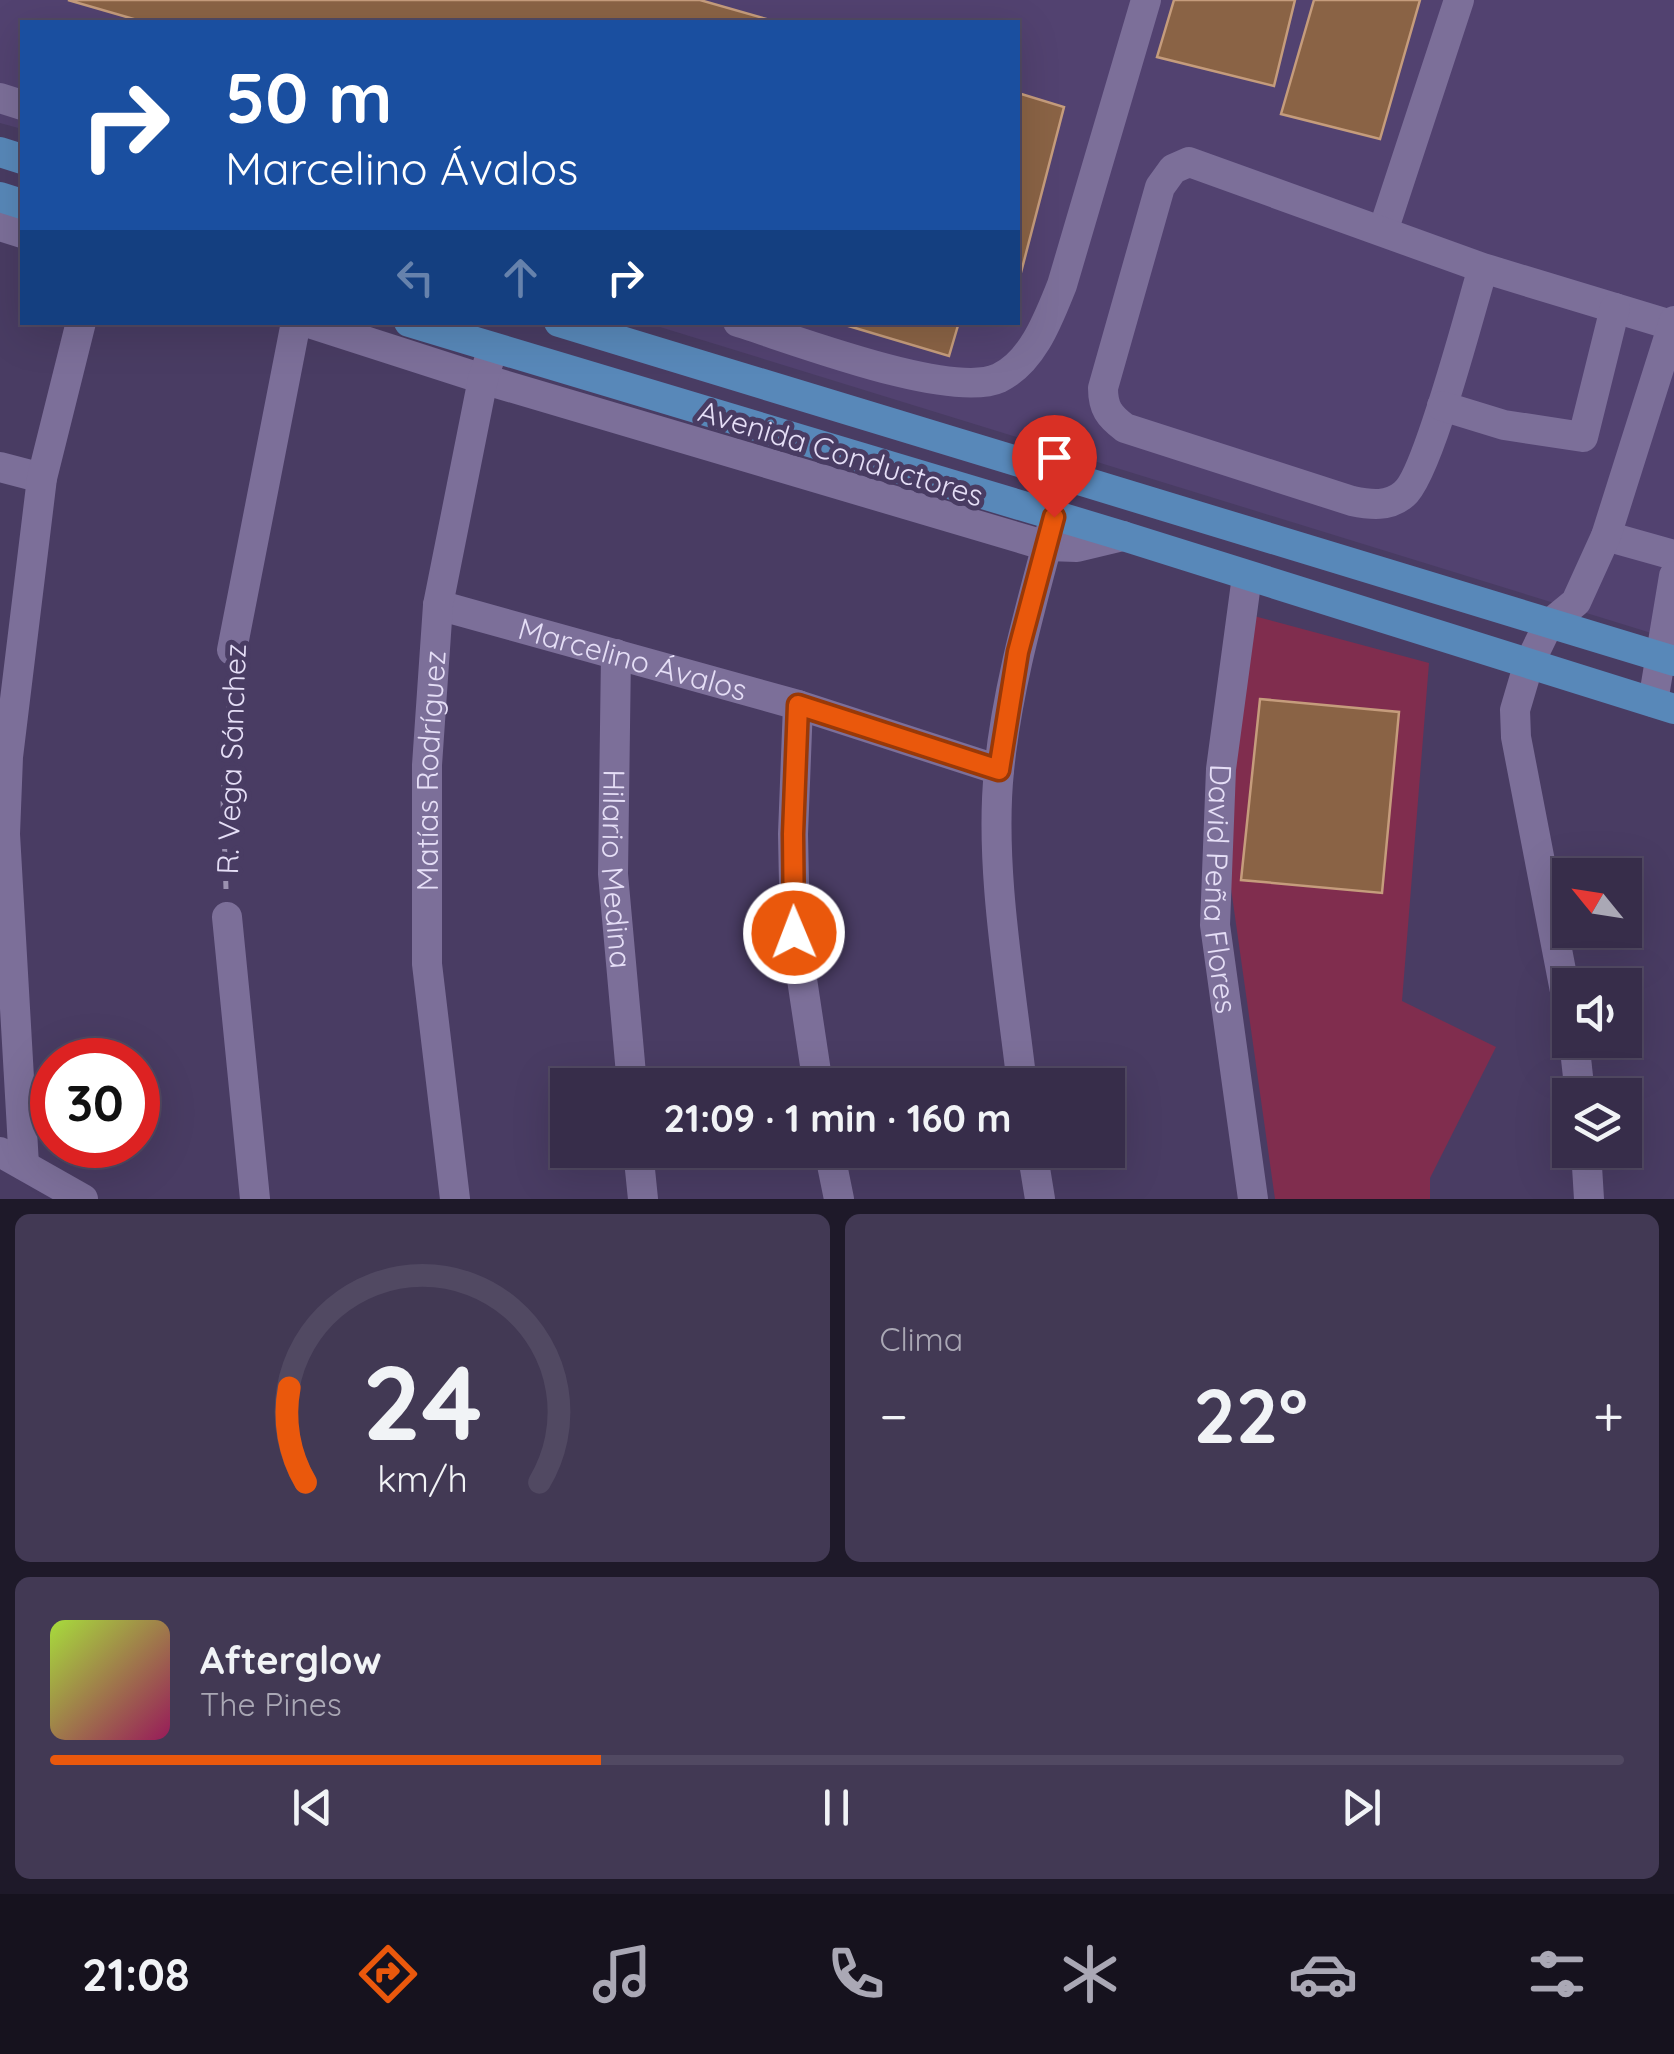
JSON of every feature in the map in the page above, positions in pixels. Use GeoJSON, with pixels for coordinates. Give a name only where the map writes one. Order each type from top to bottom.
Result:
{"type":"FeatureCollection","features":[{"type":"Feature","properties":{"kind":"main road","name":"Avenida Conductores"},"geometry":{"type":"LineString","coordinates":[[418,325],[1050,532],[1124,536],[1663,706]]}},
{"type":"Feature","properties":{"kind":"main road","name":"Avenida Conductores"},"geometry":{"type":"LineString","coordinates":[[569,325],[1666,659]]}},
{"type":"Feature","properties":{"kind":"street"},"geometry":{"type":"LineString","coordinates":[[748,325],[924,379],[979,384],[1001,378],[1044,330],[1062,284],[1146,0]]}},
{"type":"Feature","properties":{"kind":"street"},"geometry":{"type":"LineString","coordinates":[[1383,231],[1459,0]]}},
{"type":"Feature","properties":{"kind":"street"},"geometry":{"type":"LineString","coordinates":[[1483,268],[1414,484],[1403,496],[1387,504],[1370,505],[1125,428],[1103,403],[1103,388],[1160,187],[1180,164],[1190,162],[1483,268],[1674,324],[1606,536],[1576,602],[1548,624],[1528,666],[1515,710],[1516,737],[1561,968]]}},
{"type":"Feature","properties":{"kind":"street"},"geometry":{"type":"LineString","coordinates":[[1442,406],[1504,425],[1582,437],[1615,308]]}},
{"type":"Feature","properties":{"kind":"street"},"geometry":{"type":"LineString","coordinates":[[80,325],[42,478],[8,756],[4,930],[12,1159],[83,1199]]}},
{"type":"Feature","properties":{"kind":"street","name":"R. Vega Sánchez"},"geometry":{"type":"LineString","coordinates":[[232,650],[295,325]]}},
{"type":"Feature","properties":{"kind":"street"},"geometry":{"type":"LineString","coordinates":[[315,325],[483,378],[1050,532],[1018,652],[999,770],[998,853],[1020,1068]]}},
{"type":"Feature","properties":{"kind":"street","name":"Matías Rodríguez"},"geometry":{"type":"LineString","coordinates":[[463,1197],[427,964],[427,765],[438,605],[483,378],[493,348]]}},
{"type":"Feature","properties":{"kind":"street"},"geometry":{"type":"LineString","coordinates":[[0,467],[42,478]]}},
{"type":"Feature","properties":{"kind":"street"},"geometry":{"type":"LineString","coordinates":[[1606,536],[1674,555]]}},
{"type":"Feature","properties":{"kind":"street","name":"David Peña Flores"},"geometry":{"type":"LineString","coordinates":[[1247,576],[1221,768],[1215,925],[1254,1199]]}},
{"type":"Feature","properties":{"kind":"street"},"geometry":{"type":"LineString","coordinates":[[1663,706],[1674,576]]}},
{"type":"Feature","properties":{"kind":"street","name":"Marcelino Ávalos"},"geometry":{"type":"LineString","coordinates":[[438,605],[798,705],[999,770]]}},
{"type":"Feature","properties":{"kind":"street","name":"Hilario Medina"},"geometry":{"type":"LineString","coordinates":[[616,654],[613,874],[630,1068]]}},
{"type":"Feature","properties":{"kind":"street"},"geometry":{"type":"LineString","coordinates":[[798,705],[794,933],[815,1068]]}},
{"type":"Feature","properties":{"kind":"street","name":"R. Vega Sánchez"},"geometry":{"type":"LineString","coordinates":[[227,918],[255,1199]]}},
{"type":"Feature","properties":{"kind":"street"},"geometry":{"type":"LineString","coordinates":[[640,1168],[643,1199]]}},
{"type":"Feature","properties":{"kind":"street"},"geometry":{"type":"LineString","coordinates":[[833,1168],[838,1199]]}},
{"type":"Feature","properties":{"kind":"street"},"geometry":{"type":"LineString","coordinates":[[1035,1168],[1040,1199]]}},
{"type":"Feature","properties":{"kind":"street"},"geometry":{"type":"LineString","coordinates":[[1587,1168],[1589,1199]]}},
{"type":"Feature","properties":{"kind":"path","name":"R. Vega Sánchez"},"geometry":{"type":"LineString","coordinates":[[227,918],[223,801],[232,650]]}},
{"type":"Feature","properties":{"kind":"shaded area"},"geometry":{"type":"Polygon","coordinates":[[[0,0],[1674,0],[1674,640],[653,325],[1020,325],[1020,20],[20,20],[20,128],[0,123],[0,0]]]}},
{"type":"Feature","properties":{"kind":"shaded area"},"geometry":{"type":"Polygon","coordinates":[[[1254,616],[1429,663],[1402,1001],[1496,1047],[1430,1178],[1430,1199],[1275,1199],[1224,839],[1254,616]]]}},
{"type":"Feature","properties":{"kind":"building"},"geometry":{"type":"Polygon","coordinates":[[[68,0],[700,0],[770,20],[137,20],[68,0]]]}},
{"type":"Feature","properties":{"kind":"building"},"geometry":{"type":"Polygon","coordinates":[[[1174,0],[1295,0],[1274,86],[1157,57],[1174,0]]]}},
{"type":"Feature","properties":{"kind":"building"},"geometry":{"type":"Polygon","coordinates":[[[1314,0],[1420,0],[1380,139],[1281,114],[1314,0]]]}},
{"type":"Feature","properties":{"kind":"building"},"geometry":{"type":"Polygon","coordinates":[[[1020,94],[1064,107],[1020,276],[1020,94]]]}},
{"type":"Feature","properties":{"kind":"building"},"geometry":{"type":"Polygon","coordinates":[[[845,325],[958,325],[949,356],[845,325]]]}},
{"type":"Feature","properties":{"kind":"building"},"geometry":{"type":"Polygon","coordinates":[[[1260,699],[1399,712],[1382,893],[1241,880],[1260,699]]]}},
{"type":"Feature","properties":{"kind":"route"},"geometry":{"type":"LineString","coordinates":[[794,933],[798,705],[999,770],[1018,652],[1054,517]]}}]}
